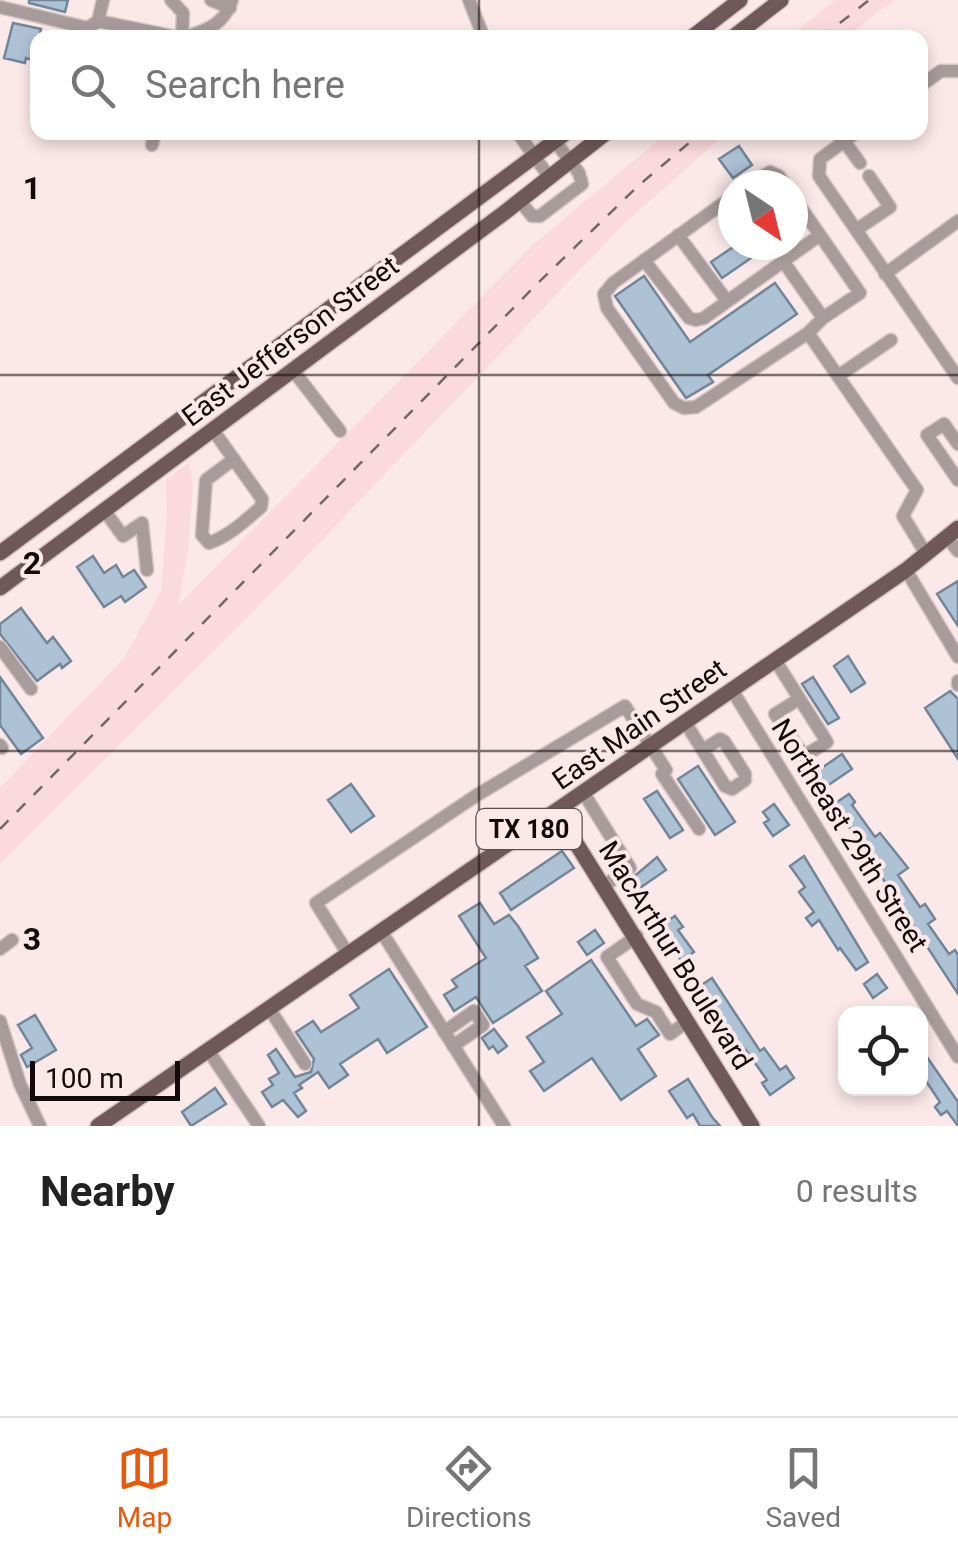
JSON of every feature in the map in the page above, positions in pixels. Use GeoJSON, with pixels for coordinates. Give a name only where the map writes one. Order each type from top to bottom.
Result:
{"type":"FeatureCollection","features":[{"type":"Feature","properties":{"kind":"main road"},"geometry":{"type":"LineString","coordinates":[[701,30],[740,0]]}},
{"type":"Feature","properties":{"kind":"main road"},"geometry":{"type":"LineString","coordinates":[[742,30],[781,0]]}},
{"type":"Feature","properties":{"kind":"main road","name":"East Jefferson Street"},"geometry":{"type":"LineString","coordinates":[[0,553],[552,140]]}},
{"type":"Feature","properties":{"kind":"main road","name":"East Jefferson Street"},"geometry":{"type":"LineString","coordinates":[[0,588],[598,140]]}},
{"type":"Feature","properties":{"kind":"main road"},"geometry":{"type":"LineString","coordinates":[[0,539],[32,530]]}},
{"type":"Feature","properties":{"kind":"main road","name":"East Main Street"},"geometry":{"type":"LineString","coordinates":[[98,1126],[906,570],[953,533]]}},
{"type":"Feature","properties":{"kind":"main road","name":"MacArthur Boulevard"},"geometry":{"type":"LineString","coordinates":[[556,810],[752,1126]]}},
{"type":"Feature","properties":{"kind":"street"},"geometry":{"type":"LineString","coordinates":[[1,5],[88,28],[98,20],[103,0]]}},
{"type":"Feature","properties":{"kind":"street"},"geometry":{"type":"LineString","coordinates":[[161,0],[183,16]]}},
{"type":"Feature","properties":{"kind":"street"},"geometry":{"type":"LineString","coordinates":[[170,0],[181,7],[182,30]]}},
{"type":"Feature","properties":{"kind":"street"},"geometry":{"type":"LineString","coordinates":[[204,30],[227,16],[231,4],[211,0]]}},
{"type":"Feature","properties":{"kind":"street"},"geometry":{"type":"LineString","coordinates":[[469,0],[480,30]]}},
{"type":"Feature","properties":{"kind":"street"},"geometry":{"type":"LineString","coordinates":[[98,20],[145,30]]}},
{"type":"Feature","properties":{"kind":"street"},"geometry":{"type":"LineString","coordinates":[[928,81],[942,71],[958,71]]}},
{"type":"Feature","properties":{"kind":"street"},"geometry":{"type":"LineString","coordinates":[[522,140],[550,178]]}},
{"type":"Feature","properties":{"kind":"street"},"geometry":{"type":"LineString","coordinates":[[520,201],[532,216],[540,216],[579,186],[582,178],[558,140]]}},
{"type":"Feature","properties":{"kind":"street"},"geometry":{"type":"LineString","coordinates":[[860,163],[844,141],[820,159],[820,176],[958,378]]}},
{"type":"Feature","properties":{"kind":"street"},"geometry":{"type":"LineString","coordinates":[[856,230],[890,208],[868,176]]}},
{"type":"Feature","properties":{"kind":"street"},"geometry":{"type":"LineString","coordinates":[[718,207],[604,294],[606,308],[674,403],[684,408],[696,406],[808,333],[860,293],[808,218]]}},
{"type":"Feature","properties":{"kind":"street"},"geometry":{"type":"LineString","coordinates":[[885,274],[958,221]]}},
{"type":"Feature","properties":{"kind":"street"},"geometry":{"type":"LineString","coordinates":[[678,235],[727,302]]}},
{"type":"Feature","properties":{"kind":"street"},"geometry":{"type":"LineString","coordinates":[[644,260],[688,318],[704,318],[820,235]]}},
{"type":"Feature","properties":{"kind":"street"},"geometry":{"type":"LineString","coordinates":[[783,262],[823,318]]}},
{"type":"Feature","properties":{"kind":"street"},"geometry":{"type":"LineString","coordinates":[[808,333],[917,490],[903,516],[926,554]]}},
{"type":"Feature","properties":{"kind":"street"},"geometry":{"type":"LineString","coordinates":[[838,376],[891,340]]}},
{"type":"Feature","properties":{"kind":"street"},"geometry":{"type":"LineString","coordinates":[[292,369],[340,431]]}},
{"type":"Feature","properties":{"kind":"street"},"geometry":{"type":"LineString","coordinates":[[958,444],[944,424],[927,435],[958,480]]}},
{"type":"Feature","properties":{"kind":"street"},"geometry":{"type":"LineString","coordinates":[[210,432],[262,500],[260,507],[222,539],[210,543],[202,535],[206,480],[231,460]]}},
{"type":"Feature","properties":{"kind":"street"},"geometry":{"type":"LineString","coordinates":[[104,510],[123,536],[142,523],[147,570]]}},
{"type":"Feature","properties":{"kind":"street"},"geometry":{"type":"LineString","coordinates":[[953,533],[958,551]]}},
{"type":"Feature","properties":{"kind":"street"},"geometry":{"type":"LineString","coordinates":[[906,570],[956,649]]}},
{"type":"Feature","properties":{"kind":"street"},"geometry":{"type":"LineString","coordinates":[[0,647],[31,688]]}},
{"type":"Feature","properties":{"kind":"street"},"geometry":{"type":"LineString","coordinates":[[775,660],[827,742],[804,756],[776,714],[799,699]]}},
{"type":"Feature","properties":{"kind":"street","name":"Northeast 29th Street"},"geometry":{"type":"LineString","coordinates":[[732,690],[958,1057]]}},
{"type":"Feature","properties":{"kind":"street"},"geometry":{"type":"LineString","coordinates":[[348,954],[316,903],[476,795],[625,706],[666,770],[662,774],[699,829]]}},
{"type":"Feature","properties":{"kind":"street"},"geometry":{"type":"LineString","coordinates":[[686,722],[703,750]]}},
{"type":"Feature","properties":{"kind":"street"},"geometry":{"type":"LineString","coordinates":[[583,792],[630,868],[605,886]]}},
{"type":"Feature","properties":{"kind":"street"},"geometry":{"type":"LineString","coordinates":[[381,931],[504,1126]]}},
{"type":"Feature","properties":{"kind":"street"},"geometry":{"type":"LineString","coordinates":[[637,936],[606,957],[637,1004],[656,1012],[670,1034],[688,1021]]}},
{"type":"Feature","properties":{"kind":"street"},"geometry":{"type":"LineString","coordinates":[[0,950],[12,940]]}},
{"type":"Feature","properties":{"kind":"street"},"geometry":{"type":"LineString","coordinates":[[269,1008],[305,1064]]}},
{"type":"Feature","properties":{"kind":"street"},"geometry":{"type":"LineString","coordinates":[[444,1032],[474,1011],[483,1025],[454,1046]]}},
{"type":"Feature","properties":{"kind":"street"},"geometry":{"type":"LineString","coordinates":[[0,1021],[20,1084],[40,1126]]}},
{"type":"Feature","properties":{"kind":"street"},"geometry":{"type":"LineString","coordinates":[[208,1050],[260,1126]]}},
{"type":"Feature","properties":{"kind":"shaded area"},"geometry":{"type":"Polygon","coordinates":[[[836,0],[894,0],[855,30],[797,30],[836,0]]]}},
{"type":"Feature","properties":{"kind":"shaded area"},"geometry":{"type":"Polygon","coordinates":[[[659,140],[718,140],[625,223],[255,610],[0,864],[0,788],[124,658],[161,591],[166,480],[189,462],[193,486],[188,550],[178,605],[534,244],[659,140]]]}},
{"type":"Feature","properties":{"kind":"building"},"geometry":{"type":"Polygon","coordinates":[[[29,0],[68,0],[65,12],[29,0]]]}},
{"type":"Feature","properties":{"kind":"building"},"geometry":{"type":"Polygon","coordinates":[[[13,23],[41,29],[30,30],[30,59],[26,58],[25,63],[4,58],[13,23]]]}},
{"type":"Feature","properties":{"kind":"building"},"geometry":{"type":"Polygon","coordinates":[[[739,146],[752,165],[745,170],[727,170],[719,159],[739,146]]]}},
{"type":"Feature","properties":{"kind":"building"},"geometry":{"type":"Polygon","coordinates":[[[718,257],[748,260],[722,278],[711,262],[718,257]]]}},
{"type":"Feature","properties":{"kind":"building"},"geometry":{"type":"Polygon","coordinates":[[[644,276],[690,342],[775,283],[797,314],[708,375],[713,382],[686,398],[615,296],[644,276]]]}},
{"type":"Feature","properties":{"kind":"building"},"geometry":{"type":"Polygon","coordinates":[[[93,556],[104,573],[116,565],[123,577],[134,570],[146,587],[125,602],[121,596],[104,607],[77,567],[93,556]]]}},
{"type":"Feature","properties":{"kind":"building"},"geometry":{"type":"Polygon","coordinates":[[[958,581],[958,626],[937,594],[958,581]]]}},
{"type":"Feature","properties":{"kind":"building"},"geometry":{"type":"Polygon","coordinates":[[[21,608],[47,643],[53,637],[71,661],[37,681],[0,634],[0,624],[21,608]]]}},
{"type":"Feature","properties":{"kind":"building"},"geometry":{"type":"Polygon","coordinates":[[[848,656],[865,683],[851,692],[834,666],[848,656]]]}},
{"type":"Feature","properties":{"kind":"building"},"geometry":{"type":"Polygon","coordinates":[[[0,677],[43,738],[21,754],[0,725],[0,677]]]}},
{"type":"Feature","properties":{"kind":"building"},"geometry":{"type":"Polygon","coordinates":[[[813,677],[839,718],[828,724],[802,684],[813,677]]]}},
{"type":"Feature","properties":{"kind":"building"},"geometry":{"type":"Polygon","coordinates":[[[950,691],[958,699],[958,759],[925,708],[950,691]]]}},
{"type":"Feature","properties":{"kind":"building"},"geometry":{"type":"Polygon","coordinates":[[[842,754],[852,769],[821,790],[810,776],[842,754]]]}},
{"type":"Feature","properties":{"kind":"building"},"geometry":{"type":"Polygon","coordinates":[[[698,766],[735,822],[715,835],[678,779],[698,766]]]}},
{"type":"Feature","properties":{"kind":"building"},"geometry":{"type":"Polygon","coordinates":[[[351,784],[374,816],[351,832],[328,800],[351,784]]]}},
{"type":"Feature","properties":{"kind":"building"},"geometry":{"type":"Polygon","coordinates":[[[657,791],[683,830],[670,838],[644,799],[657,791]]]}},
{"type":"Feature","properties":{"kind":"building"},"geometry":{"type":"Polygon","coordinates":[[[849,794],[855,802],[852,805],[875,837],[880,833],[908,868],[898,875],[920,907],[925,904],[935,919],[928,924],[949,954],[955,950],[958,955],[958,994],[834,804],[849,794]]]}},
{"type":"Feature","properties":{"kind":"building"},"geometry":{"type":"Polygon","coordinates":[[[774,804],[789,825],[773,836],[764,823],[769,820],[763,812],[774,804]]]}},
{"type":"Feature","properties":{"kind":"building"},"geometry":{"type":"Polygon","coordinates":[[[562,851],[574,868],[511,910],[500,893],[562,851]]]}},
{"type":"Feature","properties":{"kind":"building"},"geometry":{"type":"Polygon","coordinates":[[[804,856],[868,962],[856,970],[819,920],[812,926],[806,918],[814,912],[799,892],[805,887],[790,866],[804,856]]]}},
{"type":"Feature","properties":{"kind":"building"},"geometry":{"type":"Polygon","coordinates":[[[657,857],[666,870],[637,890],[630,880],[657,857]]]}},
{"type":"Feature","properties":{"kind":"building"},"geometry":{"type":"Polygon","coordinates":[[[480,903],[494,924],[509,915],[518,926],[538,958],[525,966],[542,991],[493,1023],[476,997],[454,1011],[444,995],[457,987],[452,980],[486,958],[459,916],[480,903]]]}},
{"type":"Feature","properties":{"kind":"building"},"geometry":{"type":"Polygon","coordinates":[[[675,916],[683,927],[678,930],[694,952],[681,961],[660,926],[675,916]]]}},
{"type":"Feature","properties":{"kind":"building"},"geometry":{"type":"Polygon","coordinates":[[[595,930],[604,943],[587,955],[578,942],[595,930]]]}},
{"type":"Feature","properties":{"kind":"building"},"geometry":{"type":"Polygon","coordinates":[[[591,960],[636,1026],[647,1019],[659,1035],[638,1049],[656,1076],[621,1100],[592,1058],[544,1091],[530,1071],[544,1062],[527,1037],[562,1014],[546,991],[591,960]]]}},
{"type":"Feature","properties":{"kind":"building"},"geometry":{"type":"Polygon","coordinates":[[[389,969],[427,1027],[387,1053],[378,1039],[340,1064],[348,1075],[329,1088],[318,1072],[299,1085],[302,1088],[294,1093],[306,1111],[298,1117],[283,1100],[272,1107],[262,1092],[273,1085],[269,1079],[279,1073],[268,1055],[276,1049],[295,1077],[311,1072],[314,1059],[296,1032],[313,1021],[321,1032],[359,1008],[350,995],[389,969]]]}},
{"type":"Feature","properties":{"kind":"building"},"geometry":{"type":"Polygon","coordinates":[[[877,974],[887,988],[873,998],[864,984],[877,974]]]}},
{"type":"Feature","properties":{"kind":"building"},"geometry":{"type":"Polygon","coordinates":[[[712,978],[760,1051],[764,1048],[780,1070],[786,1066],[794,1078],[770,1095],[762,1083],[767,1080],[745,1049],[740,1052],[710,1004],[707,1006],[699,995],[707,989],[703,984],[712,978]]]}},
{"type":"Feature","properties":{"kind":"building"},"geometry":{"type":"Polygon","coordinates":[[[35,1015],[56,1050],[27,1067],[21,1055],[32,1048],[18,1025],[35,1015]]]}},
{"type":"Feature","properties":{"kind":"building"},"geometry":{"type":"Polygon","coordinates":[[[494,1029],[507,1046],[498,1053],[493,1046],[489,1049],[482,1038],[494,1029]]]}},
{"type":"Feature","properties":{"kind":"building"},"geometry":{"type":"Polygon","coordinates":[[[928,1059],[958,1102],[958,1126],[947,1111],[941,1115],[935,1107],[940,1102],[928,1084],[928,1059]]]}},
{"type":"Feature","properties":{"kind":"building"},"geometry":{"type":"Polygon","coordinates":[[[688,1079],[720,1126],[700,1126],[693,1114],[687,1118],[669,1091],[688,1079]]]}},
{"type":"Feature","properties":{"kind":"building"},"geometry":{"type":"Polygon","coordinates":[[[215,1088],[226,1104],[191,1126],[182,1112],[215,1088]]]}},
{"type":"Feature","properties":{"kind":"railway"},"geometry":{"type":"LineString","coordinates":[[831,30],[869,0]]}},
{"type":"Feature","properties":{"kind":"railway"},"geometry":{"type":"LineString","coordinates":[[0,829],[538,283],[638,186],[693,140]]}}]}
